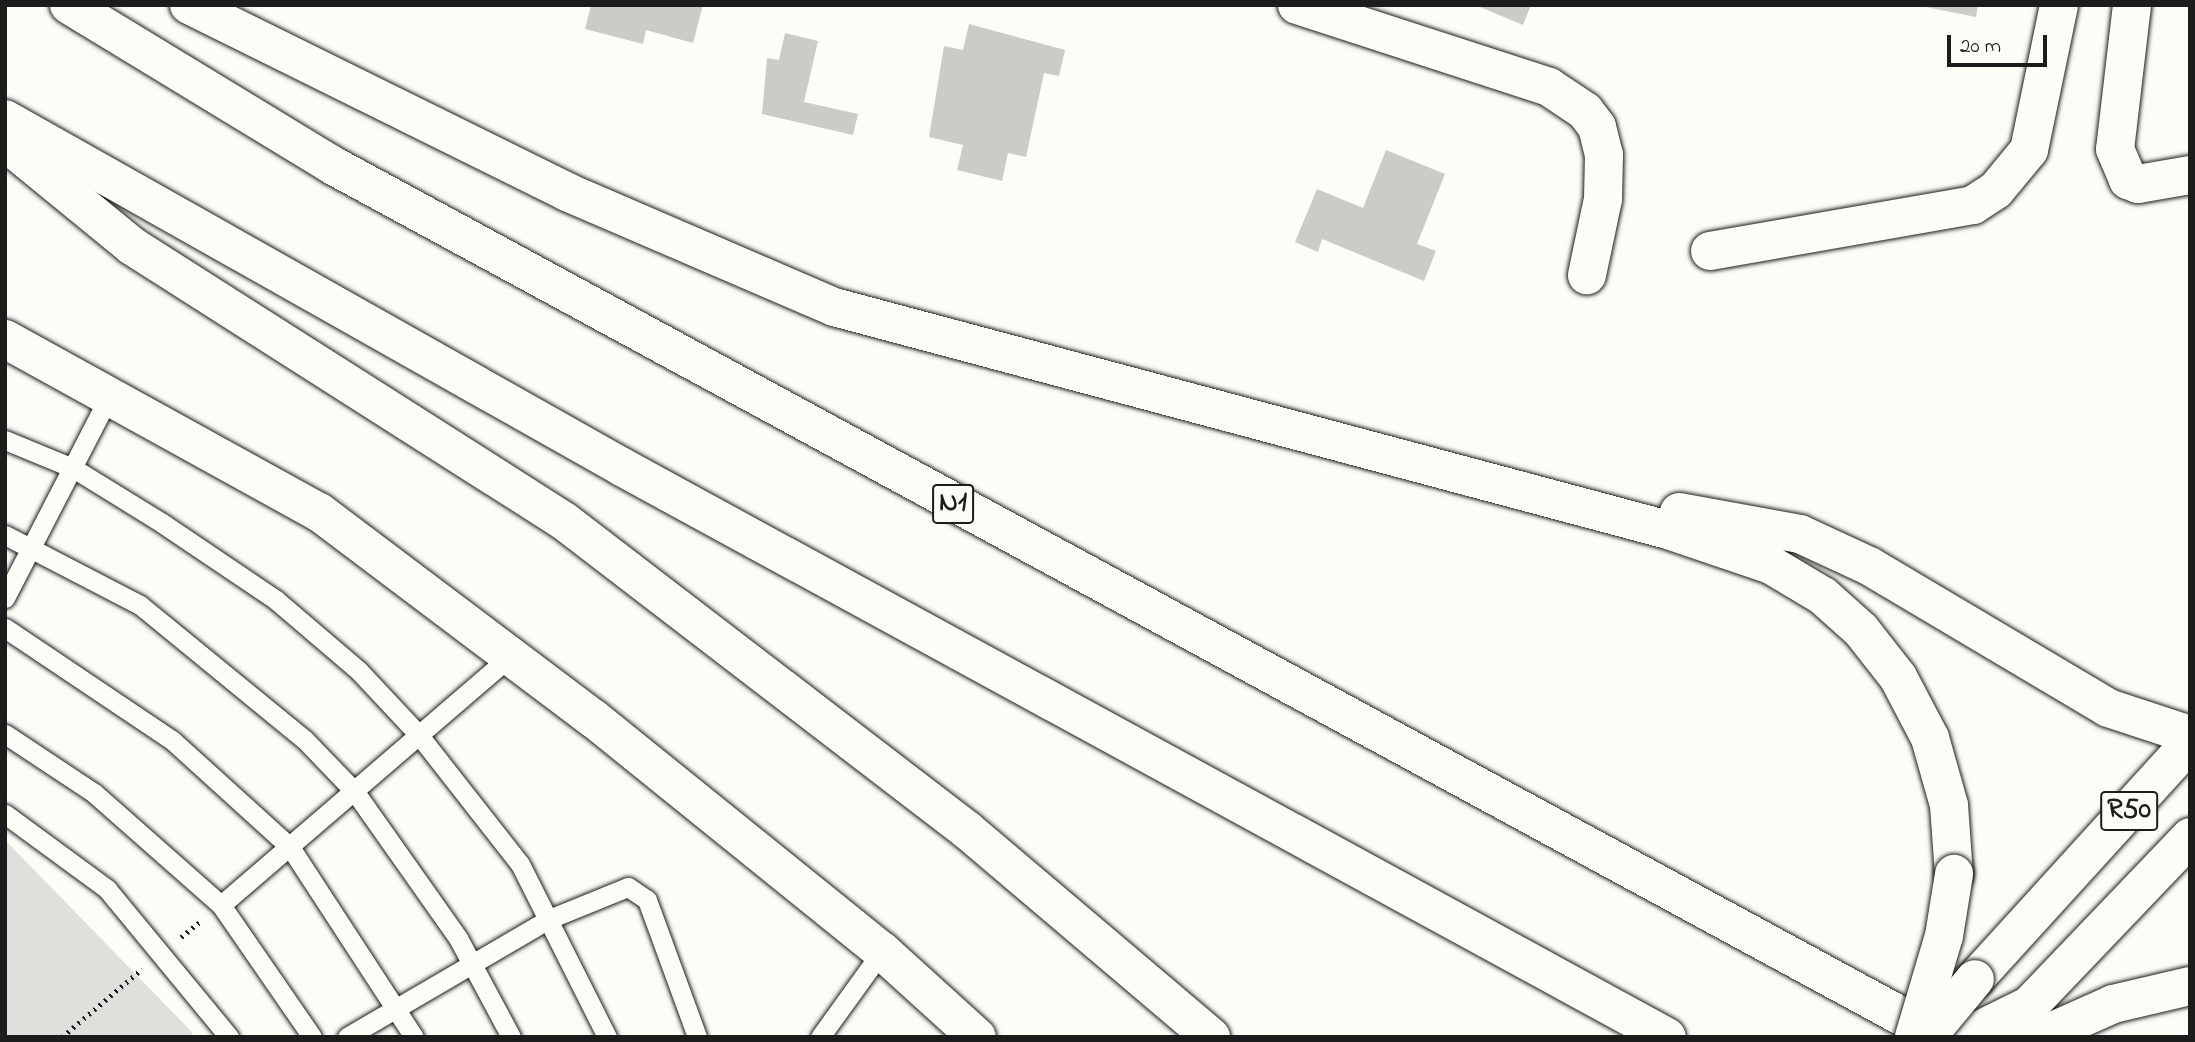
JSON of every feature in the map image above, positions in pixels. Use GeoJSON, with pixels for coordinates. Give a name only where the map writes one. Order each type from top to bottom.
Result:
{"type":"FeatureCollection","features":[{"type":"Feature","properties":{"kind":"main road","name":"N1"},"geometry":{"type":"LineString","coordinates":[[69,5],[344,172],[1940,1037]]}},
{"type":"Feature","properties":{"kind":"main road"},"geometry":{"type":"LineString","coordinates":[[188,5],[567,192],[834,307],[1307,436],[1668,530],[1771,565],[1823,596],[1861,630],[1898,677],[1930,738],[1949,805],[1954,874],[1944,936],[1914,1037]]}},
{"type":"Feature","properties":{"kind":"main road"},"geometry":{"type":"LineString","coordinates":[[1297,5],[1549,87],[1585,111],[1597,127],[1604,155],[1603,199],[1587,275]]}},
{"type":"Feature","properties":{"kind":"main road"},"geometry":{"type":"LineString","coordinates":[[1710,251],[1973,205],[1996,190],[2029,150],[2059,5]]}},
{"type":"Feature","properties":{"kind":"main road"},"geometry":{"type":"LineString","coordinates":[[2132,5],[2115,149],[2128,180],[2138,184],[2190,175]]}},
{"type":"Feature","properties":{"kind":"main road"},"geometry":{"type":"LineString","coordinates":[[5,120],[622,467],[1667,1037]]}},
{"type":"Feature","properties":{"kind":"main road"},"geometry":{"type":"LineString","coordinates":[[5,142],[132,246],[564,521],[967,830],[1211,1037]]}},
{"type":"Feature","properties":{"kind":"main road"},"geometry":{"type":"LineString","coordinates":[[5,339],[319,512],[510,656],[882,951],[977,1037]]}},
{"type":"Feature","properties":{"kind":"main road"},"geometry":{"type":"LineString","coordinates":[[1307,436],[1800,534],[1871,566],[2088,698],[2190,735]]}},
{"type":"Feature","properties":{"kind":"main road","name":"R50"},"geometry":{"type":"LineString","coordinates":[[1927,1037],[1975,979],[2190,743]]}},
{"type":"Feature","properties":{"kind":"main road","name":"R50"},"geometry":{"type":"LineString","coordinates":[[2000,1037],[2033,1022],[2098,934],[2190,837]]}},
{"type":"Feature","properties":{"kind":"main road"},"geometry":{"type":"LineString","coordinates":[[1126,963],[1199,1037]]}},
{"type":"Feature","properties":{"kind":"main road"},"geometry":{"type":"LineString","coordinates":[[1975,979],[1962,1037],[2190,986]]}},
{"type":"Feature","properties":{"kind":"lane"},"geometry":{"type":"LineString","coordinates":[[5,598],[110,395]]}},
{"type":"Feature","properties":{"kind":"lane"},"geometry":{"type":"LineString","coordinates":[[5,440],[73,468],[276,600],[359,671],[418,734],[520,864],[607,1037]]}},
{"type":"Feature","properties":{"kind":"lane"},"geometry":{"type":"LineString","coordinates":[[5,535],[31,544],[140,605],[305,740],[355,792],[474,963],[511,1037]]}},
{"type":"Feature","properties":{"kind":"lane"},"geometry":{"type":"LineString","coordinates":[[5,628],[173,741],[290,847],[398,1008],[414,1037]]}},
{"type":"Feature","properties":{"kind":"lane"},"geometry":{"type":"LineString","coordinates":[[221,905],[510,656]]}},
{"type":"Feature","properties":{"kind":"lane"},"geometry":{"type":"LineString","coordinates":[[5,734],[94,793],[221,905],[312,1037]]}},
{"type":"Feature","properties":{"kind":"lane"},"geometry":{"type":"LineString","coordinates":[[5,814],[107,889],[229,1037]]}},
{"type":"Feature","properties":{"kind":"lane"},"geometry":{"type":"LineString","coordinates":[[347,1037],[549,919],[620,888],[641,893],[696,1037]]}},
{"type":"Feature","properties":{"kind":"lane"},"geometry":{"type":"LineString","coordinates":[[820,1037],[882,951]]}},
{"type":"Feature","properties":{"kind":"shaded area"},"geometry":{"type":"Polygon","coordinates":[[[5,840],[190,1030],[194,1037],[5,1037],[5,840]]]}},
{"type":"Feature","properties":{"kind":"building"},"geometry":{"type":"Polygon","coordinates":[[[591,5],[703,5],[693,43],[646,30],[643,44],[585,29],[591,5]]]}},
{"type":"Feature","properties":{"kind":"building"},"geometry":{"type":"Polygon","coordinates":[[[1475,5],[1531,5],[1523,25],[1475,5]]]}},
{"type":"Feature","properties":{"kind":"building"},"geometry":{"type":"Polygon","coordinates":[[[1916,5],[1978,5],[1976,17],[1916,5]]]}},
{"type":"Feature","properties":{"kind":"building"},"geometry":{"type":"Polygon","coordinates":[[[969,24],[1065,50],[1059,76],[1044,73],[1026,157],[1008,153],[1002,181],[957,170],[963,145],[929,137],[944,46],[963,50],[969,24]]]}},
{"type":"Feature","properties":{"kind":"building"},"geometry":{"type":"Polygon","coordinates":[[[785,33],[818,41],[804,102],[858,114],[853,135],[762,114],[767,58],[779,60],[785,33]]]}},
{"type":"Feature","properties":{"kind":"building"},"geometry":{"type":"Polygon","coordinates":[[[1386,150],[1445,174],[1417,244],[1436,251],[1424,281],[1322,239],[1318,252],[1295,242],[1317,189],[1363,208],[1386,150]]]}}]}
